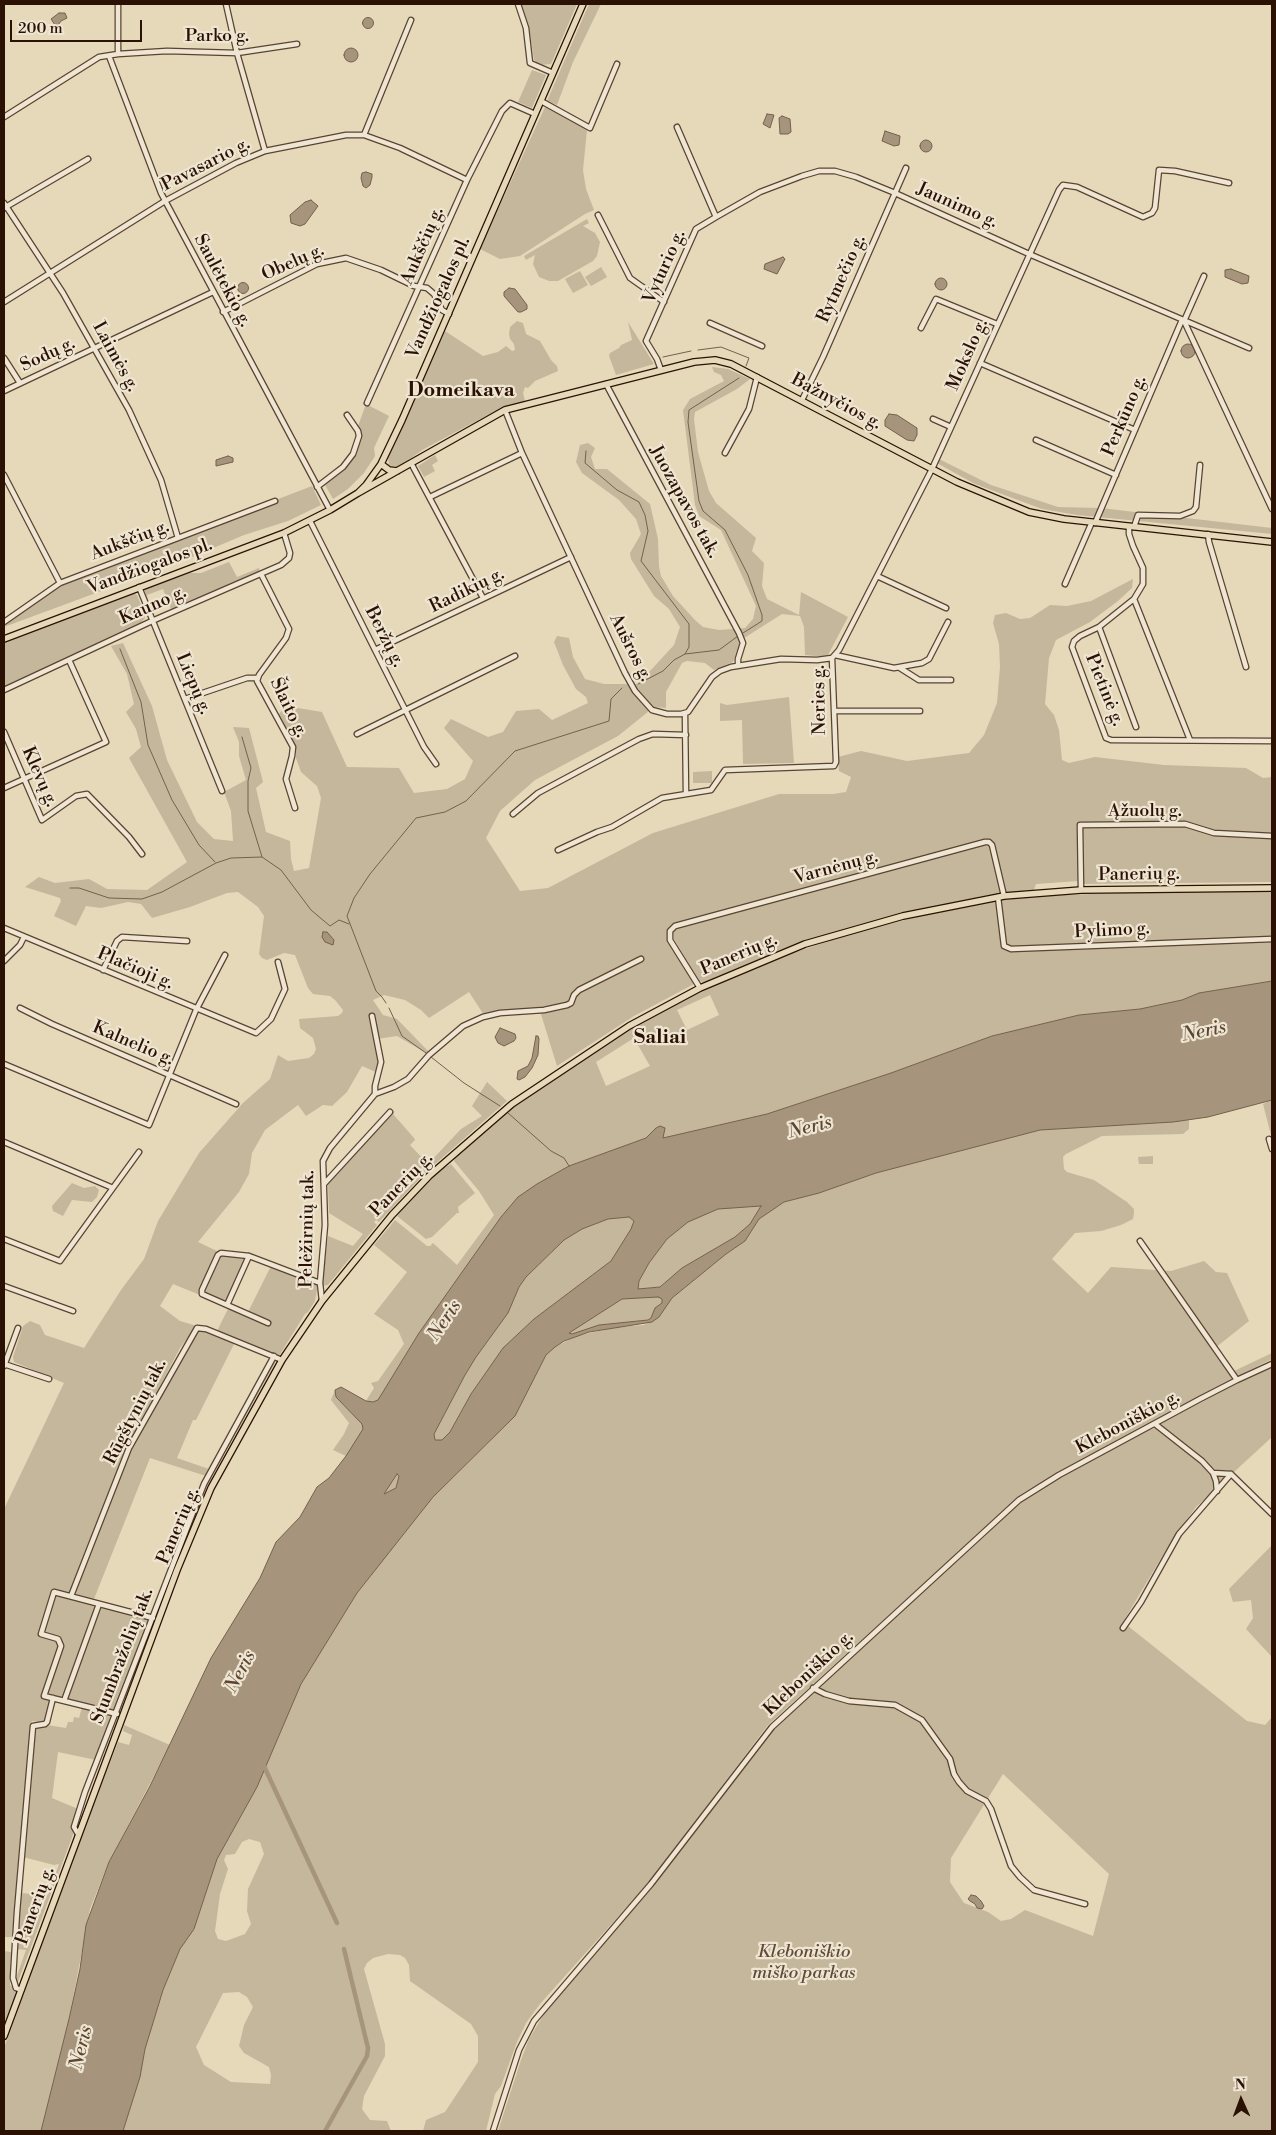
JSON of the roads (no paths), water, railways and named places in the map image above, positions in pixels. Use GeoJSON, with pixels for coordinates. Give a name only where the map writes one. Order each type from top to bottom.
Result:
{"type":"FeatureCollection","features":[{"type":"Feature","properties":{"kind":"main road","name":"Vandžiogalos pl."},"geometry":{"type":"LineString","coordinates":[[4,639],[284,533],[310,521],[358,493],[381,464],[449,314],[583,4]]}},
{"type":"Feature","properties":{"kind":"main road","name":"Bažnyčios g."},"geometry":{"type":"LineString","coordinates":[[358,493],[505,410],[694,362],[715,360],[731,364],[757,377],[970,488],[1029,512],[1052,518],[1272,542]]}},
{"type":"Feature","properties":{"kind":"main road"},"geometry":{"type":"LineString","coordinates":[[381,464],[389,470],[397,471]]}},
{"type":"Feature","properties":{"kind":"main road","name":"Panerių g."},"geometry":{"type":"LineString","coordinates":[[4,2036],[123,1715],[155,1619],[211,1488],[282,1360],[322,1301],[408,1197],[429,1176],[487,1125],[519,1100],[611,1037],[647,1015],[700,988],[774,956],[847,931],[921,912],[1001,897],[1081,890],[1272,888]]}},
{"type":"Feature","properties":{"kind":"street"},"geometry":{"type":"LineString","coordinates":[[118,4],[118,54]]}},
{"type":"Feature","properties":{"kind":"street"},"geometry":{"type":"LineString","coordinates":[[226,4],[237,53],[265,151]]}},
{"type":"Feature","properties":{"kind":"street"},"geometry":{"type":"LineString","coordinates":[[518,4],[526,28],[530,64],[553,73]]}},
{"type":"Feature","properties":{"kind":"street"},"geometry":{"type":"LineString","coordinates":[[364,135],[411,20]]}},
{"type":"Feature","properties":{"kind":"street","name":"Parko g."},"geometry":{"type":"LineString","coordinates":[[4,117],[92,60],[118,54],[179,51],[237,53],[297,44]]}},
{"type":"Feature","properties":{"kind":"street","name":"Saulėtekio g."},"geometry":{"type":"LineString","coordinates":[[109,56],[165,201],[330,510]]}},
{"type":"Feature","properties":{"kind":"street"},"geometry":{"type":"LineString","coordinates":[[541,101],[590,128],[617,64]]}},
{"type":"Feature","properties":{"kind":"street","name":"Aukščių g."},"geometry":{"type":"LineString","coordinates":[[367,403],[467,180],[502,111],[510,103],[536,114]]}},
{"type":"Feature","properties":{"kind":"street"},"geometry":{"type":"LineString","coordinates":[[677,128],[716,217]]}},
{"type":"Feature","properties":{"kind":"street","name":"Pavasario g."},"geometry":{"type":"LineString","coordinates":[[4,302],[165,201],[236,163],[265,151],[346,136],[364,135],[400,148],[467,180]]}},
{"type":"Feature","properties":{"kind":"street"},"geometry":{"type":"LineString","coordinates":[[5,206],[88,159]]}},
{"type":"Feature","properties":{"kind":"street","name":"Rytmečio g."},"geometry":{"type":"LineString","coordinates":[[802,400],[823,357],[906,168]]}},
{"type":"Feature","properties":{"kind":"street","name":"Mokslo g."},"geometry":{"type":"LineString","coordinates":[[932,469],[1055,196],[1063,185],[1077,187],[1143,217],[1155,208],[1159,170],[1175,171],[1229,183]]}},
{"type":"Feature","properties":{"kind":"street","name":"Jaunimo g."},"geometry":{"type":"LineString","coordinates":[[716,217],[760,192],[819,171],[835,171],[856,177],[895,193],[1183,321],[1249,348]]}},
{"type":"Feature","properties":{"kind":"street","name":"Laimės g."},"geometry":{"type":"LineString","coordinates":[[5,206],[63,293],[129,410],[161,480],[178,538]]}},
{"type":"Feature","properties":{"kind":"street"},"geometry":{"type":"LineString","coordinates":[[598,215],[630,278],[664,302]]}},
{"type":"Feature","properties":{"kind":"street","name":"Vyturio g."},"geometry":{"type":"LineString","coordinates":[[662,370],[658,359],[646,341],[696,229],[716,217]]}},
{"type":"Feature","properties":{"kind":"street","name":"Obelų g."},"geometry":{"type":"LineString","coordinates":[[223,312],[317,264],[340,258],[352,259],[420,287],[426,287],[432,292],[442,310],[449,314]]}},
{"type":"Feature","properties":{"kind":"street","name":"Perkūno g."},"geometry":{"type":"LineString","coordinates":[[1065,584],[1116,475],[1204,276]]}},
{"type":"Feature","properties":{"kind":"street","name":"Sodų g."},"geometry":{"type":"LineString","coordinates":[[4,391],[213,292]]}},
{"type":"Feature","properties":{"kind":"street"},"geometry":{"type":"LineString","coordinates":[[921,328],[936,299],[997,324]]}},
{"type":"Feature","properties":{"kind":"street"},"geometry":{"type":"LineString","coordinates":[[1183,321],[1272,509]]}},
{"type":"Feature","properties":{"kind":"street"},"geometry":{"type":"LineString","coordinates":[[710,323],[762,346]]}},
{"type":"Feature","properties":{"kind":"street"},"geometry":{"type":"LineString","coordinates":[[4,358],[20,383]]}},
{"type":"Feature","properties":{"kind":"street"},"geometry":{"type":"LineString","coordinates":[[980,362],[1135,430]]}},
{"type":"Feature","properties":{"kind":"street"},"geometry":{"type":"LineString","coordinates":[[725,454],[749,409],[757,377]]}},
{"type":"Feature","properties":{"kind":"street","name":"Juozapavos tak."},"geometry":{"type":"LineString","coordinates":[[606,384],[739,633],[743,643],[738,665]]}},
{"type":"Feature","properties":{"kind":"street","name":"Aušros g."},"geometry":{"type":"LineString","coordinates":[[505,410],[522,453],[625,673],[642,701],[652,710],[661,713],[685,714]]}},
{"type":"Feature","properties":{"kind":"street"},"geometry":{"type":"LineString","coordinates":[[317,487],[334,475],[350,460],[353,454],[359,436],[347,415]]}},
{"type":"Feature","properties":{"kind":"street"},"geometry":{"type":"LineString","coordinates":[[933,419],[951,427]]}},
{"type":"Feature","properties":{"kind":"street"},"geometry":{"type":"LineString","coordinates":[[1036,440],[1116,475]]}},
{"type":"Feature","properties":{"kind":"street"},"geometry":{"type":"LineString","coordinates":[[430,497],[522,453]]}},
{"type":"Feature","properties":{"kind":"street"},"geometry":{"type":"LineString","coordinates":[[411,463],[483,598]]}},
{"type":"Feature","properties":{"kind":"street"},"geometry":{"type":"LineString","coordinates":[[1190,740],[1134,599],[1142,584],[1143,568],[1129,534],[1138,515],[1180,516],[1193,511],[1196,507],[1200,465]]}},
{"type":"Feature","properties":{"kind":"street","name":"Neries g."},"geometry":{"type":"LineString","coordinates":[[558,850],[608,829],[662,798],[712,789],[722,772],[726,770],[832,767],[836,762],[833,656],[932,469]]}},
{"type":"Feature","properties":{"kind":"street"},"geometry":{"type":"LineString","coordinates":[[4,475],[60,583]]}},
{"type":"Feature","properties":{"kind":"street","name":"Aukščių g."},"geometry":{"type":"LineString","coordinates":[[4,622],[60,583],[275,501]]}},
{"type":"Feature","properties":{"kind":"street","name":"Beržų g."},"geometry":{"type":"LineString","coordinates":[[310,521],[404,709],[424,747],[436,764]]}},
{"type":"Feature","properties":{"kind":"street","name":"Kauno g."},"geometry":{"type":"LineString","coordinates":[[4,690],[152,621],[281,565],[289,558],[290,550],[284,533]]}},
{"type":"Feature","properties":{"kind":"street"},"geometry":{"type":"LineString","coordinates":[[1208,534],[1246,667]]}},
{"type":"Feature","properties":{"kind":"street","name":"Radikių g."},"geometry":{"type":"LineString","coordinates":[[375,650],[571,557]]}},
{"type":"Feature","properties":{"kind":"street","name":"Šlaito g."},"geometry":{"type":"LineString","coordinates":[[261,574],[289,631],[257,678],[260,688],[293,746],[286,779],[295,808]]}},
{"type":"Feature","properties":{"kind":"street"},"geometry":{"type":"LineString","coordinates":[[877,576],[946,608]]}},
{"type":"Feature","properties":{"kind":"street","name":"Liepų g."},"geometry":{"type":"LineString","coordinates":[[139,587],[222,792]]}},
{"type":"Feature","properties":{"kind":"street","name":"Pietinė g."},"geometry":{"type":"LineString","coordinates":[[1134,599],[1099,628],[1080,636],[1074,641],[1072,648],[1106,738],[1111,740],[1272,741]]}},
{"type":"Feature","properties":{"kind":"street"},"geometry":{"type":"LineString","coordinates":[[686,794],[685,714],[690,710],[716,673],[738,665],[781,659],[826,660],[833,656],[884,667],[900,668],[922,663],[929,659],[948,622]]}},
{"type":"Feature","properties":{"kind":"street"},"geometry":{"type":"LineString","coordinates":[[1099,628],[1136,727]]}},
{"type":"Feature","properties":{"kind":"street"},"geometry":{"type":"LineString","coordinates":[[357,734],[514,656]]}},
{"type":"Feature","properties":{"kind":"street"},"geometry":{"type":"LineString","coordinates":[[4,788],[106,742],[69,660]]}},
{"type":"Feature","properties":{"kind":"street"},"geometry":{"type":"LineString","coordinates":[[900,668],[919,680],[951,680]]}},
{"type":"Feature","properties":{"kind":"street"},"geometry":{"type":"LineString","coordinates":[[185,699],[247,678],[257,678]]}},
{"type":"Feature","properties":{"kind":"street"},"geometry":{"type":"LineString","coordinates":[[834,711],[920,711]]}},
{"type":"Feature","properties":{"kind":"street","name":"Klevų g."},"geometry":{"type":"LineString","coordinates":[[4,732],[42,820],[79,794],[87,794],[129,837],[142,854]]}},
{"type":"Feature","properties":{"kind":"street"},"geometry":{"type":"LineString","coordinates":[[513,814],[538,792],[639,739],[653,734],[686,735]]}},
{"type":"Feature","properties":{"kind":"street","name":"Ąžuolų g."},"geometry":{"type":"LineString","coordinates":[[1081,890],[1080,825],[1185,824],[1214,833],[1272,836]]}},
{"type":"Feature","properties":{"kind":"street","name":"Varnėnų g."},"geometry":{"type":"LineString","coordinates":[[700,988],[670,940],[670,931],[675,926],[985,842],[989,842],[992,845],[1001,897]]}},
{"type":"Feature","properties":{"kind":"street","name":"Pylimo g."},"geometry":{"type":"LineString","coordinates":[[1001,897],[1004,946],[1011,949],[1272,939]]}},
{"type":"Feature","properties":{"kind":"street","name":"Plačioji g."},"geometry":{"type":"LineString","coordinates":[[4,928],[196,1010],[256,1033],[272,1019],[285,989],[278,962]]}},
{"type":"Feature","properties":{"kind":"street"},"geometry":{"type":"LineString","coordinates":[[4,961],[24,937]]}},
{"type":"Feature","properties":{"kind":"street"},"geometry":{"type":"LineString","coordinates":[[103,970],[117,940],[122,937],[187,941]]}},
{"type":"Feature","properties":{"kind":"street"},"geometry":{"type":"LineString","coordinates":[[4,1064],[149,1125],[196,1010],[225,955]]}},
{"type":"Feature","properties":{"kind":"street","name":"Pelėžirnių tak."},"geometry":{"type":"LineString","coordinates":[[322,1301],[320,1283],[325,1225],[323,1166],[326,1154],[375,1094],[408,1079],[429,1055],[463,1026],[478,1019],[500,1013],[544,1010],[568,1005],[579,990],[640,959]]}},
{"type":"Feature","properties":{"kind":"street","name":"Kalnelio g."},"geometry":{"type":"LineString","coordinates":[[20,1008],[236,1104]]}},
{"type":"Feature","properties":{"kind":"street"},"geometry":{"type":"LineString","coordinates":[[372,1016],[381,1062],[375,1094]]}},
{"type":"Feature","properties":{"kind":"street"},"geometry":{"type":"LineString","coordinates":[[324,1184],[390,1112]]}},
{"type":"Feature","properties":{"kind":"street"},"geometry":{"type":"LineString","coordinates":[[1269,1138],[1272,1149]]}},
{"type":"Feature","properties":{"kind":"street"},"geometry":{"type":"LineString","coordinates":[[4,1142],[113,1188]]}},
{"type":"Feature","properties":{"kind":"street"},"geometry":{"type":"LineString","coordinates":[[4,1239],[60,1261],[139,1152]]}},
{"type":"Feature","properties":{"kind":"street"},"geometry":{"type":"LineString","coordinates":[[1140,1241],[1237,1380]]}},
{"type":"Feature","properties":{"kind":"street"},"geometry":{"type":"LineString","coordinates":[[268,1322],[202,1294],[216,1258],[221,1253],[249,1256],[320,1283]]}},
{"type":"Feature","properties":{"kind":"street"},"geometry":{"type":"LineString","coordinates":[[227,1305],[249,1256]]}},
{"type":"Feature","properties":{"kind":"street"},"geometry":{"type":"LineString","coordinates":[[4,1286],[73,1311]]}},
{"type":"Feature","properties":{"kind":"street"},"geometry":{"type":"LineString","coordinates":[[18,1328],[4,1365],[49,1379]]}},
{"type":"Feature","properties":{"kind":"street","name":"Rūgštynių tak."},"geometry":{"type":"LineString","coordinates":[[71,1596],[129,1448],[197,1328],[206,1329],[282,1360]]}},
{"type":"Feature","properties":{"kind":"street","name":"Stumbražolių tak."},"geometry":{"type":"LineString","coordinates":[[78,1834],[74,1827],[76,1819],[155,1619],[204,1484],[274,1356]]}},
{"type":"Feature","properties":{"kind":"street","name":"Kleboniškio g."},"geometry":{"type":"LineString","coordinates":[[493,2131],[519,2050],[527,2033],[541,2012],[651,1884],[772,1727],[1019,1500],[1059,1475],[1237,1380],[1272,1364]]}},
{"type":"Feature","properties":{"kind":"street"},"geometry":{"type":"LineString","coordinates":[[1155,1424],[1202,1461],[1212,1473],[1216,1481],[1217,1491]]}},
{"type":"Feature","properties":{"kind":"street"},"geometry":{"type":"LineString","coordinates":[[1212,1473],[1232,1474],[1272,1514]]}},
{"type":"Feature","properties":{"kind":"street"},"geometry":{"type":"LineString","coordinates":[[1123,1628],[1140,1602],[1171,1545],[1232,1474]]}},
{"type":"Feature","properties":{"kind":"street"},"geometry":{"type":"LineString","coordinates":[[123,1715],[44,1696],[61,1646],[58,1640],[41,1634],[54,1592],[155,1619]]}},
{"type":"Feature","properties":{"kind":"street"},"geometry":{"type":"LineString","coordinates":[[64,1701],[99,1604]]}},
{"type":"Feature","properties":{"kind":"street"},"geometry":{"type":"LineString","coordinates":[[813,1688],[825,1694],[849,1701],[894,1705],[922,1720],[950,1759],[958,1782],[966,1791],[986,1801],[992,1809],[1011,1866],[1020,1877],[1034,1890],[1086,1904]]}},
{"type":"Feature","properties":{"kind":"street"},"geometry":{"type":"LineString","coordinates":[[21,1990],[16,1988],[13,1978],[34,1726],[47,1722],[53,1698]]}},
{"type":"Feature","properties":{"kind":"water"},"geometry":{"type":"Polygon","coordinates":[[[59,13],[65,13],[67,18],[58,25],[55,25],[51,19],[59,13]]]}},
{"type":"Feature","properties":{"kind":"water"},"geometry":{"type":"Polygon","coordinates":[[[368,17],[374,23],[368,29],[362,23],[368,17]]]}},
{"type":"Feature","properties":{"kind":"water"},"geometry":{"type":"Polygon","coordinates":[[[351,48],[356,50],[358,55],[356,60],[351,62],[346,60],[344,55],[346,50],[351,48]]]}},
{"type":"Feature","properties":{"kind":"water"},"geometry":{"type":"Polygon","coordinates":[[[767,114],[774,115],[770,128],[763,124],[767,114]]]}},
{"type":"Feature","properties":{"kind":"water"},"geometry":{"type":"Polygon","coordinates":[[[782,116],[790,119],[791,132],[788,134],[780,134],[779,118],[782,116]]]}},
{"type":"Feature","properties":{"kind":"water"},"geometry":{"type":"Polygon","coordinates":[[[885,131],[900,136],[899,145],[894,146],[882,141],[885,131]]]}},
{"type":"Feature","properties":{"kind":"water"},"geometry":{"type":"Polygon","coordinates":[[[926,140],[932,146],[926,152],[920,146],[926,140]]]}},
{"type":"Feature","properties":{"kind":"water"},"geometry":{"type":"Polygon","coordinates":[[[362,173],[372,174],[372,177],[370,185],[366,188],[363,186],[361,178],[362,173]]]}},
{"type":"Feature","properties":{"kind":"water"},"geometry":{"type":"Polygon","coordinates":[[[311,200],[318,206],[305,224],[300,226],[291,223],[290,215],[305,202],[311,200]]]}},
{"type":"Feature","properties":{"kind":"water"},"geometry":{"type":"Polygon","coordinates":[[[783,257],[785,259],[777,274],[764,269],[765,264],[783,257]]]}},
{"type":"Feature","properties":{"kind":"water"},"geometry":{"type":"Polygon","coordinates":[[[1231,269],[1249,276],[1248,283],[1242,284],[1225,277],[1225,270],[1231,269]]]}},
{"type":"Feature","properties":{"kind":"water"},"geometry":{"type":"Polygon","coordinates":[[[941,278],[947,284],[941,290],[935,284],[941,278]]]}},
{"type":"Feature","properties":{"kind":"water"},"geometry":{"type":"Polygon","coordinates":[[[243,282],[249,288],[243,294],[237,288],[243,282]]]}},
{"type":"Feature","properties":{"kind":"water"},"geometry":{"type":"Polygon","coordinates":[[[509,288],[515,289],[527,305],[527,309],[518,312],[504,296],[504,292],[509,288]]]}},
{"type":"Feature","properties":{"kind":"water"},"geometry":{"type":"Polygon","coordinates":[[[1185,344],[1191,344],[1195,351],[1191,358],[1185,358],[1181,354],[1181,348],[1185,344]]]}},
{"type":"Feature","properties":{"kind":"water"},"geometry":{"type":"Polygon","coordinates":[[[889,414],[897,415],[917,428],[917,435],[914,441],[907,440],[885,426],[885,420],[889,414]]]}},
{"type":"Feature","properties":{"kind":"water"},"geometry":{"type":"Polygon","coordinates":[[[228,456],[233,458],[233,462],[216,466],[216,460],[228,456]]]}},
{"type":"Feature","properties":{"kind":"water"},"geometry":{"type":"Polygon","coordinates":[[[323,932],[327,932],[334,940],[333,945],[325,942],[322,937],[323,932]]]}},
{"type":"Feature","properties":{"kind":"water","name":"Neris"},"geometry":{"type":"Polygon","coordinates":[[[1272,981],[1272,1100],[1208,1117],[1173,1122],[1040,1130],[876,1173],[819,1193],[784,1202],[759,1219],[745,1241],[672,1298],[659,1317],[652,1322],[589,1332],[564,1341],[546,1355],[515,1416],[433,1497],[357,1593],[301,1684],[257,1787],[217,1859],[194,1929],[180,1949],[163,1990],[145,2049],[140,2077],[123,2131],[41,2131],[80,1969],[86,1925],[109,1862],[150,1786],[211,1658],[260,1578],[276,1542],[300,1517],[317,1487],[329,1478],[363,1429],[362,1424],[336,1397],[335,1390],[341,1387],[366,1401],[373,1402],[378,1400],[419,1333],[501,1217],[518,1197],[569,1166],[646,1138],[660,1126],[665,1128],[663,1138],[767,1114],[891,1073],[992,1036],[1079,1015],[1140,1009],[1182,1000],[1199,993],[1272,981]],[[761,1206],[718,1209],[688,1222],[667,1239],[649,1263],[639,1281],[638,1289],[660,1287],[682,1268],[735,1237],[750,1224],[761,1206]],[[629,1217],[608,1219],[582,1229],[564,1240],[526,1277],[519,1287],[508,1313],[465,1375],[434,1434],[435,1440],[442,1440],[450,1432],[471,1394],[503,1348],[534,1319],[611,1261],[634,1221],[629,1217]],[[658,1297],[622,1299],[569,1333],[572,1334],[599,1325],[648,1320],[651,1318],[655,1308],[662,1303],[662,1299],[658,1297]],[[397,1474],[384,1494],[396,1488],[399,1476],[397,1474]]]}},
{"type":"Feature","properties":{"kind":"water"},"geometry":{"type":"Polygon","coordinates":[[[500,1028],[515,1034],[516,1038],[514,1041],[504,1046],[498,1043],[495,1037],[500,1028]]]}},
{"type":"Feature","properties":{"kind":"water"},"geometry":{"type":"Polygon","coordinates":[[[536,1036],[539,1039],[538,1055],[532,1068],[525,1077],[519,1080],[517,1079],[518,1071],[528,1066],[532,1058],[536,1036]]]}},
{"type":"Feature","properties":{"kind":"water"},"geometry":{"type":"Polygon","coordinates":[[[971,1895],[976,1896],[981,1901],[984,1906],[982,1909],[977,1908],[968,1899],[971,1895]]]}},
{"type":"Feature","properties":{"kind":"waterway"},"geometry":{"type":"LineString","coordinates":[[698,350],[721,347],[749,358],[746,366]]}},
{"type":"Feature","properties":{"kind":"waterway"},"geometry":{"type":"LineString","coordinates":[[663,357],[691,351]]}},
{"type":"Feature","properties":{"kind":"waterway"},"geometry":{"type":"LineString","coordinates":[[739,378],[689,410],[688,422],[699,501],[703,511],[725,530],[748,575],[762,615],[762,621],[743,633]]}},
{"type":"Feature","properties":{"kind":"waterway"},"geometry":{"type":"LineString","coordinates":[[586,451],[585,463],[617,490],[639,502],[645,515],[648,531],[641,561],[689,624],[689,647],[685,654]]}},
{"type":"Feature","properties":{"kind":"waterway"},"geometry":{"type":"LineString","coordinates":[[638,684],[663,671],[674,660],[685,654],[719,650],[738,636]]}},
{"type":"Feature","properties":{"kind":"waterway"},"geometry":{"type":"LineString","coordinates":[[120,649],[141,702],[148,745],[172,800],[199,845],[215,862]]}},
{"type":"Feature","properties":{"kind":"waterway"},"geometry":{"type":"LineString","coordinates":[[386,1003],[376,991],[347,916],[354,898],[370,874],[416,818],[445,812],[466,801],[515,751],[609,721],[611,699],[622,688]]}},
{"type":"Feature","properties":{"kind":"waterway"},"geometry":{"type":"LineString","coordinates":[[242,737],[251,768],[248,781],[248,811],[262,857]]}},
{"type":"Feature","properties":{"kind":"waterway"},"geometry":{"type":"LineString","coordinates":[[70,888],[79,888],[109,898],[142,899],[162,892],[216,863],[231,858],[262,857],[281,870],[311,910],[330,926],[339,920],[349,924]]}},
{"type":"Feature","properties":{"kind":"waterway"},"geometry":{"type":"LineString","coordinates":[[389,1008],[402,1036],[426,1053]]}},
{"type":"Feature","properties":{"kind":"waterway"},"geometry":{"type":"LineString","coordinates":[[431,1057],[464,1083],[500,1106]]}},
{"type":"Feature","properties":{"kind":"waterway"},"geometry":{"type":"LineString","coordinates":[[345,1134],[369,1105]]}},
{"type":"Feature","properties":{"kind":"waterway"},"geometry":{"type":"LineString","coordinates":[[508,1113],[551,1151],[564,1158],[569,1166]]}},
{"type":"Feature","properties":{"kind":"waterway"},"geometry":{"type":"LineString","coordinates":[[325,1162],[334,1146]]}},
{"type":"Feature","properties":{"kind":"waterway"},"geometry":{"type":"LineString","coordinates":[[263,1764],[337,1923]]}},
{"type":"Feature","properties":{"kind":"waterway"},"geometry":{"type":"LineString","coordinates":[[325,2131],[367,2056],[368,2048],[344,1949]]}},
{"type":"Feature","properties":{"kind":"district","name":"Domeikava"},"geometry":{"type":"Point","coordinates":[461,391]}},
{"type":"Feature","properties":{"kind":"district","name":"Saliai"},"geometry":{"type":"Point","coordinates":[660,1038]}},
{"type":"Feature","properties":{"kind":"park label","name":"Kleboniškio miško parkas"},"geometry":{"type":"Point","coordinates":[804,1964]}}]}
